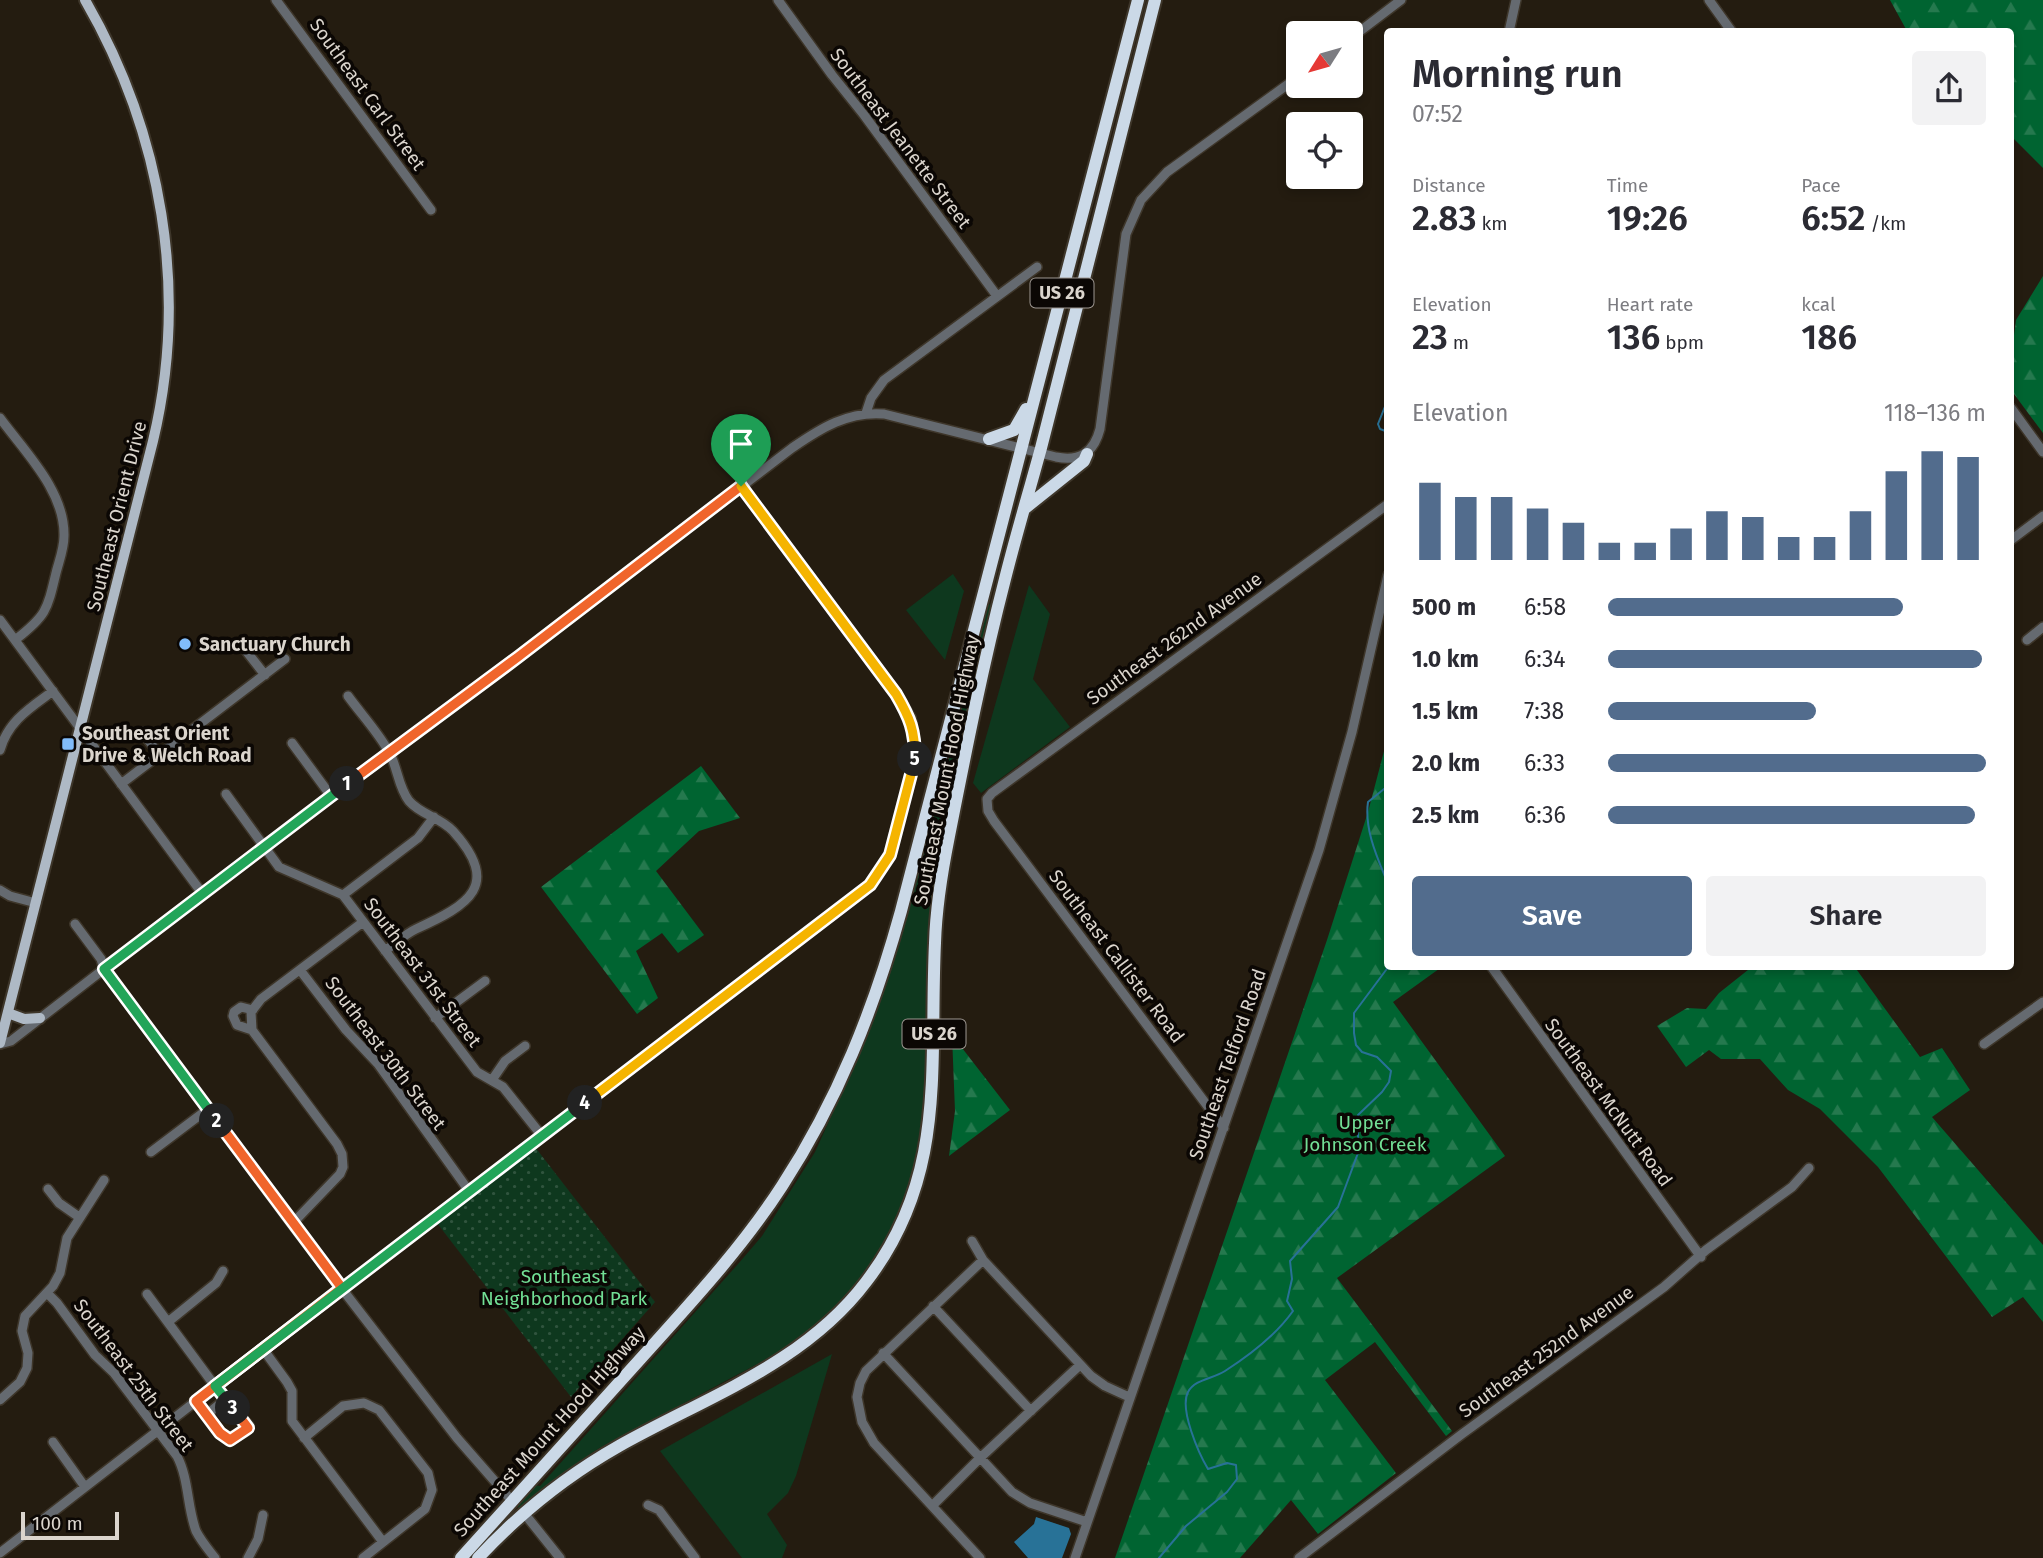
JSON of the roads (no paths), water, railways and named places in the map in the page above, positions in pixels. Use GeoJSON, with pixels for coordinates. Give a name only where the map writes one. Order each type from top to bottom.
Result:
{"type":"FeatureCollection","features":[{"type":"Feature","properties":{"kind":"highway","name":"Southeast Mount Hood Highway"},"geometry":{"type":"LineString","coordinates":[[461,1558],[737,1248],[800,1158],[846,1071],[885,970],[1139,0]]}},
{"type":"Feature","properties":{"kind":"highway","name":"Southeast Mount Hood Highway"},"geometry":{"type":"LineString","coordinates":[[478,1558],[524,1513],[573,1475],[612,1450],[762,1372],[801,1346],[847,1305],[869,1279],[892,1243],[913,1195],[926,1150],[933,1088],[935,946],[940,887],[957,794],[1004,581],[1155,0]]}},
{"type":"Feature","properties":{"kind":"highway"},"geometry":{"type":"LineString","coordinates":[[1039,453],[1035,439],[1056,357],[1056,316]]}},
{"type":"Feature","properties":{"kind":"highway"},"geometry":{"type":"LineString","coordinates":[[989,439],[1007,434],[1017,427],[1039,380]]}},
{"type":"Feature","properties":{"kind":"highway"},"geometry":{"type":"LineString","coordinates":[[1004,581],[1006,538],[1026,462],[1023,448]]}},
{"type":"Feature","properties":{"kind":"highway"},"geometry":{"type":"LineString","coordinates":[[1023,510],[1084,461],[1087,454]]}},
{"type":"Feature","properties":{"kind":"highway"},"geometry":{"type":"LineString","coordinates":[[470,1558],[510,1513],[514,1506],[512,1501]]}},
{"type":"Feature","properties":{"kind":"main road","name":"Southeast Orient Drive"},"geometry":{"type":"LineString","coordinates":[[0,1044],[158,423],[164,381],[169,313],[164,230],[149,151],[122,72],[85,0]]}},
{"type":"Feature","properties":{"kind":"main road"},"geometry":{"type":"LineString","coordinates":[[8,1013],[24,1019],[40,1018]]}},
{"type":"Feature","properties":{"kind":"street","name":"Southeast Carl Street"},"geometry":{"type":"LineString","coordinates":[[276,0],[431,209]]}},
{"type":"Feature","properties":{"kind":"street","name":"Southeast Jeanette Street"},"geometry":{"type":"LineString","coordinates":[[778,0],[998,296]]}},
{"type":"Feature","properties":{"kind":"street"},"geometry":{"type":"LineString","coordinates":[[1363,28],[1401,0]]}},
{"type":"Feature","properties":{"kind":"street"},"geometry":{"type":"LineString","coordinates":[[1510,28],[1516,0]]}},
{"type":"Feature","properties":{"kind":"street"},"geometry":{"type":"LineString","coordinates":[[1709,0],[1729,28]]}},
{"type":"Feature","properties":{"kind":"street"},"geometry":{"type":"LineString","coordinates":[[0,1044],[11,1041],[202,893],[813,433],[837,421],[866,413],[899,416],[1065,459],[1087,454],[1097,440],[1100,429],[1123,247],[1135,210],[1149,189],[1167,172],[1286,85]]}},
{"type":"Feature","properties":{"kind":"street"},"geometry":{"type":"LineString","coordinates":[[866,413],[871,398],[884,380],[1037,267]]}},
{"type":"Feature","properties":{"kind":"street"},"geometry":{"type":"LineString","coordinates":[[2014,412],[2043,452]]}},
{"type":"Feature","properties":{"kind":"street"},"geometry":{"type":"LineString","coordinates":[[0,418],[43,476],[61,516],[63,545],[49,604],[39,620],[13,637],[2,640]]}},
{"type":"Feature","properties":{"kind":"street"},"geometry":{"type":"LineString","coordinates":[[0,1552],[870,885],[890,855],[915,761],[911,718],[741,486]]}},
{"type":"Feature","properties":{"kind":"street","name":"Southeast 262nd Avenue"},"geometry":{"type":"LineString","coordinates":[[986,804],[992,793],[1384,507]]}},
{"type":"Feature","properties":{"kind":"street"},"geometry":{"type":"LineString","coordinates":[[2014,538],[2043,516]]}},
{"type":"Feature","properties":{"kind":"street","name":"Southeast Telford Road"},"geometry":{"type":"LineString","coordinates":[[1075,1558],[1332,808],[1384,593]]}},
{"type":"Feature","properties":{"kind":"street"},"geometry":{"type":"LineString","coordinates":[[0,620],[202,893]]}},
{"type":"Feature","properties":{"kind":"street"},"geometry":{"type":"LineString","coordinates":[[2027,640],[2043,628]]}},
{"type":"Feature","properties":{"kind":"street"},"geometry":{"type":"LineString","coordinates":[[247,652],[265,675]]}},
{"type":"Feature","properties":{"kind":"street"},"geometry":{"type":"LineString","coordinates":[[121,784],[285,659]]}},
{"type":"Feature","properties":{"kind":"street"},"geometry":{"type":"LineString","coordinates":[[0,750],[11,724],[53,691]]}},
{"type":"Feature","properties":{"kind":"street"},"geometry":{"type":"LineString","coordinates":[[348,696],[389,753],[407,799],[417,809],[443,821],[453,831],[475,861],[478,880],[475,888],[461,902],[434,922],[414,930],[385,951]]}},
{"type":"Feature","properties":{"kind":"street"},"geometry":{"type":"LineString","coordinates":[[142,733],[160,755]]}},
{"type":"Feature","properties":{"kind":"street"},"geometry":{"type":"LineString","coordinates":[[292,743],[331,796]]}},
{"type":"Feature","properties":{"kind":"street","name":"Southeast 31st Street"},"geometry":{"type":"LineString","coordinates":[[226,794],[284,870],[342,895],[477,1072],[508,1092],[542,1136]]}},
{"type":"Feature","properties":{"kind":"street","name":"Southeast Callister Road"},"geometry":{"type":"LineString","coordinates":[[986,804],[994,821],[1224,1128]]}},
{"type":"Feature","properties":{"kind":"street"},"geometry":{"type":"LineString","coordinates":[[342,895],[418,838],[434,817]]}},
{"type":"Feature","properties":{"kind":"street"},"geometry":{"type":"LineString","coordinates":[[0,890],[10,896],[36,903]]}},
{"type":"Feature","properties":{"kind":"street"},"geometry":{"type":"LineString","coordinates":[[292,1224],[348,1167],[337,1144],[252,1030],[251,1014],[261,999],[363,922]]}},
{"type":"Feature","properties":{"kind":"street"},"geometry":{"type":"LineString","coordinates":[[75,924],[101,959],[104,969],[292,1224],[457,1438],[512,1501]]}},
{"type":"Feature","properties":{"kind":"street","name":"Southeast 30th Street"},"geometry":{"type":"LineString","coordinates":[[300,970],[346,1030],[378,1064],[469,1191]]}},
{"type":"Feature","properties":{"kind":"street","name":"Southeast McNutt Road"},"geometry":{"type":"LineString","coordinates":[[1494,970],[1701,1257]]}},
{"type":"Feature","properties":{"kind":"street"},"geometry":{"type":"LineString","coordinates":[[435,1018],[485,981]]}},
{"type":"Feature","properties":{"kind":"street"},"geometry":{"type":"LineString","coordinates":[[1984,1044],[2043,1002]]}},
{"type":"Feature","properties":{"kind":"street"},"geometry":{"type":"LineString","coordinates":[[251,1014],[241,1007],[233,1016],[237,1025],[252,1030]]}},
{"type":"Feature","properties":{"kind":"street"},"geometry":{"type":"LineString","coordinates":[[492,1080],[505,1061],[525,1046]]}},
{"type":"Feature","properties":{"kind":"street"},"geometry":{"type":"LineString","coordinates":[[151,1152],[208,1109]]}},
{"type":"Feature","properties":{"kind":"street","name":"Southeast 252nd Avenue"},"geometry":{"type":"LineString","coordinates":[[1299,1558],[1397,1482],[1664,1287],[1706,1251],[1791,1187],[1809,1168]]}},
{"type":"Feature","properties":{"kind":"street"},"geometry":{"type":"LineString","coordinates":[[0,1399],[15,1387],[24,1375],[28,1353],[22,1331],[23,1323],[30,1310],[48,1294],[60,1273],[64,1244],[104,1180]]}},
{"type":"Feature","properties":{"kind":"street"},"geometry":{"type":"LineString","coordinates":[[48,1189],[59,1203],[79,1217]]}},
{"type":"Feature","properties":{"kind":"street"},"geometry":{"type":"LineString","coordinates":[[972,1241],[983,1260],[1080,1365],[1098,1381],[1129,1396]]}},
{"type":"Feature","properties":{"kind":"street"},"geometry":{"type":"LineString","coordinates":[[980,1558],[874,1443],[862,1422],[857,1397],[866,1371],[983,1260]]}},
{"type":"Feature","properties":{"kind":"street"},"geometry":{"type":"LineString","coordinates":[[168,1322],[216,1283],[223,1271]]}},
{"type":"Feature","properties":{"kind":"street","name":"Southeast 25th Street"},"geometry":{"type":"LineString","coordinates":[[48,1294],[95,1355],[114,1373],[181,1463],[195,1527],[202,1542],[215,1558]]}},
{"type":"Feature","properties":{"kind":"street"},"geometry":{"type":"LineString","coordinates":[[147,1294],[215,1386],[249,1426],[246,1431],[230,1440],[220,1433],[196,1401]]}},
{"type":"Feature","properties":{"kind":"street"},"geometry":{"type":"LineString","coordinates":[[933,1306],[1031,1411]]}},
{"type":"Feature","properties":{"kind":"street"},"geometry":{"type":"LineString","coordinates":[[262,1349],[292,1391],[292,1421],[383,1542]]}},
{"type":"Feature","properties":{"kind":"street"},"geometry":{"type":"LineString","coordinates":[[883,1353],[1012,1492],[1021,1498],[1087,1522]]}},
{"type":"Feature","properties":{"kind":"street"},"geometry":{"type":"LineString","coordinates":[[932,1506],[1080,1365]]}},
{"type":"Feature","properties":{"kind":"street"},"geometry":{"type":"LineString","coordinates":[[206,1415],[226,1399]]}},
{"type":"Feature","properties":{"kind":"street"},"geometry":{"type":"LineString","coordinates":[[304,1438],[343,1406],[364,1403],[379,1410],[421,1462],[431,1481],[430,1500],[425,1509],[363,1558]]}},
{"type":"Feature","properties":{"kind":"street"},"geometry":{"type":"LineString","coordinates":[[53,1442],[85,1487]]}},
{"type":"Feature","properties":{"kind":"street"},"geometry":{"type":"LineString","coordinates":[[648,1505],[659,1510],[695,1558]]}},
{"type":"Feature","properties":{"kind":"street"},"geometry":{"type":"LineString","coordinates":[[524,1513],[560,1558]]}},
{"type":"Feature","properties":{"kind":"street"},"geometry":{"type":"LineString","coordinates":[[248,1558],[258,1539],[263,1515]]}},
{"type":"Feature","properties":{"kind":"water"},"geometry":{"type":"Polygon","coordinates":[[[1036,1517],[1069,1528],[1071,1534],[1062,1558],[1028,1558],[1014,1542],[1034,1524],[1036,1517]]]}},
{"type":"Feature","properties":{"kind":"waterway"},"geometry":{"type":"LineString","coordinates":[[1384,409],[1378,424],[1384,430]]}},
{"type":"Feature","properties":{"kind":"waterway"},"geometry":{"type":"LineString","coordinates":[[1384,789],[1368,802],[1367,813],[1373,844],[1384,873]]}},
{"type":"Feature","properties":{"kind":"waterway"},"geometry":{"type":"LineString","coordinates":[[1159,1558],[1186,1526],[1227,1492],[1237,1479],[1236,1465],[1227,1463],[1208,1469],[1195,1443],[1188,1420],[1188,1392],[1195,1384],[1225,1371],[1253,1351],[1271,1336],[1293,1311],[1287,1301],[1292,1279],[1290,1261],[1338,1207],[1358,1153],[1358,1115],[1389,1082],[1391,1071],[1377,1057],[1362,1052],[1356,1045],[1354,1033],[1354,1013],[1386,970]]}},
{"type":"Feature","properties":{"kind":"place","name":"Sanctuary Church"},"geometry":{"type":"Point","coordinates":[185,644]}},
{"type":"Feature","properties":{"kind":"place","name":"Southeast Orient Drive & Welch Road"},"geometry":{"type":"Point","coordinates":[68,744]}},
{"type":"Feature","properties":{"kind":"park label","name":"Upper Johnson Creek"},"geometry":{"type":"Point","coordinates":[1365,1133]}},
{"type":"Feature","properties":{"kind":"park label","name":"Southeast Neighborhood Park"},"geometry":{"type":"Point","coordinates":[564,1287]}}]}
